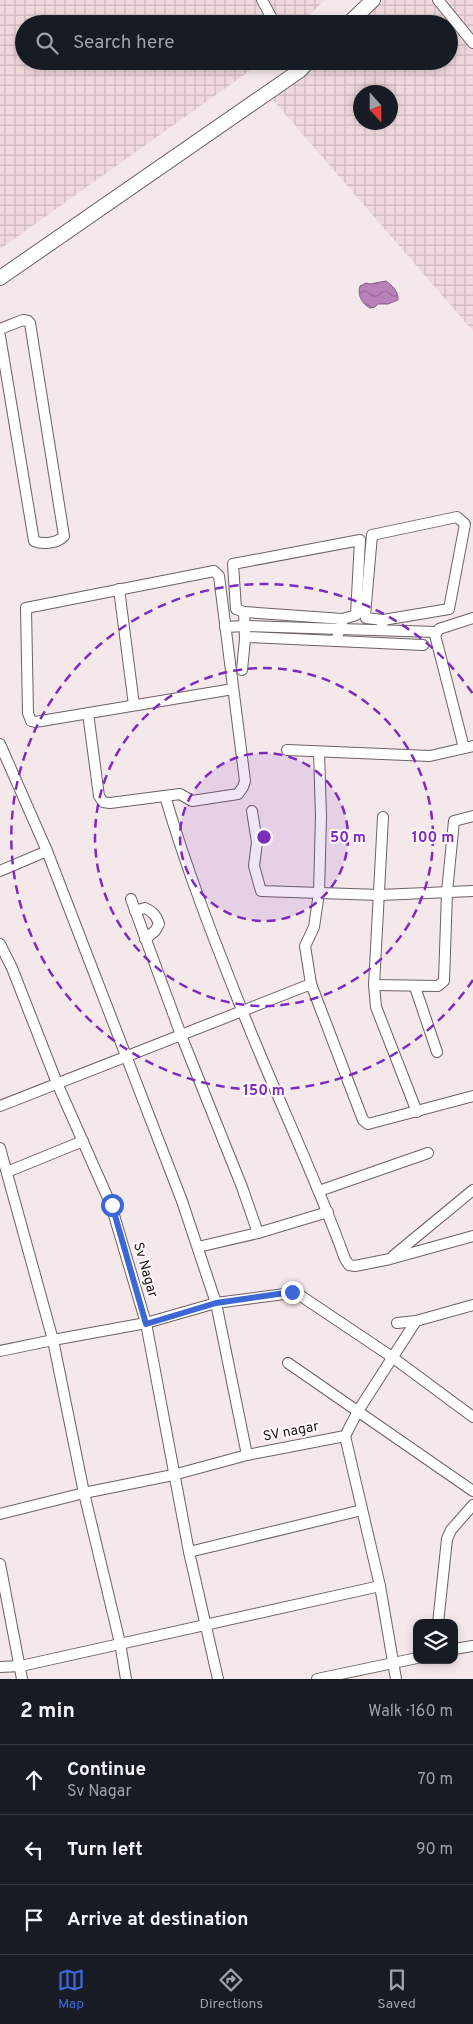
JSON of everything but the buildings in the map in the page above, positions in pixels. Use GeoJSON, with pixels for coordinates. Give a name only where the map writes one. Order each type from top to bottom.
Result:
{"type":"FeatureCollection","features":[{"type":"Feature","properties":{"kind":"street"},"geometry":{"type":"LineString","coordinates":[[262,0],[270,15]]}},
{"type":"Feature","properties":{"kind":"street"},"geometry":{"type":"LineString","coordinates":[[357,15],[373,0]]}},
{"type":"Feature","properties":{"kind":"street"},"geometry":{"type":"LineString","coordinates":[[438,0],[450,15]]}},
{"type":"Feature","properties":{"kind":"street"},"geometry":{"type":"LineString","coordinates":[[458,25],[473,43]]}},
{"type":"Feature","properties":{"kind":"street"},"geometry":{"type":"LineString","coordinates":[[0,278],[293,70]]}},
{"type":"Feature","properties":{"kind":"street"},"geometry":{"type":"LineString","coordinates":[[0,329],[23,320],[28,320],[30,323],[64,536],[57,541],[39,544],[34,542],[0,336]]}},
{"type":"Feature","properties":{"kind":"street"},"geometry":{"type":"LineString","coordinates":[[457,517],[465,524],[449,609],[382,625],[366,618],[365,615],[372,535],[457,517]]}},
{"type":"Feature","properties":{"kind":"street"},"geometry":{"type":"LineString","coordinates":[[336,641],[342,624],[356,615],[360,540],[233,564],[236,609],[244,612],[342,624]]}},
{"type":"Feature","properties":{"kind":"street"},"geometry":{"type":"LineString","coordinates":[[88,713],[101,800],[110,803],[180,794],[192,801],[238,794],[243,787],[244,781],[234,689],[219,576],[214,571],[26,608],[28,713],[31,720],[35,722],[88,713],[134,706],[234,689]]}},
{"type":"Feature","properties":{"kind":"street"},"geometry":{"type":"LineString","coordinates":[[119,589],[134,706]]}},
{"type":"Feature","properties":{"kind":"street"},"geometry":{"type":"LineString","coordinates":[[242,670],[245,639],[244,612]]}},
{"type":"Feature","properties":{"kind":"street"},"geometry":{"type":"LineString","coordinates":[[225,627],[342,624],[382,625],[436,632],[439,629],[473,618]]}},
{"type":"Feature","properties":{"kind":"street"},"geometry":{"type":"LineString","coordinates":[[287,750],[430,756],[469,747],[435,639],[436,632]]}},
{"type":"Feature","properties":{"kind":"street"},"geometry":{"type":"LineString","coordinates":[[245,639],[249,637],[423,645]]}},
{"type":"Feature","properties":{"kind":"street"},"geometry":{"type":"LineString","coordinates":[[0,744],[47,851],[198,1247],[216,1303],[247,1455]]}},
{"type":"Feature","properties":{"kind":"street"},"geometry":{"type":"LineString","coordinates":[[319,752],[321,816],[319,893],[314,927],[305,946],[312,984],[363,1120],[368,1124],[473,1096]]}},
{"type":"Feature","properties":{"kind":"street"},"geometry":{"type":"LineString","coordinates":[[165,796],[174,829],[242,1011],[328,1212],[345,1259],[349,1264],[355,1266],[390,1259],[473,1236]]}},
{"type":"Feature","properties":{"kind":"street"},"geometry":{"type":"LineString","coordinates":[[252,811],[257,842],[254,866],[261,891],[380,895],[473,891]]}},
{"type":"Feature","properties":{"kind":"street"},"geometry":{"type":"LineString","coordinates":[[374,985],[438,986],[444,981],[446,971],[447,892],[454,821],[473,816]]}},
{"type":"Feature","properties":{"kind":"street"},"geometry":{"type":"LineString","coordinates":[[383,817],[374,985],[376,1007],[418,1112]]}},
{"type":"Feature","properties":{"kind":"street"},"geometry":{"type":"LineString","coordinates":[[0,871],[47,851]]}},
{"type":"Feature","properties":{"kind":"street"},"geometry":{"type":"LineString","coordinates":[[130,899],[180,1035],[242,1187],[258,1233]]}},
{"type":"Feature","properties":{"kind":"street"},"geometry":{"type":"LineString","coordinates":[[135,911],[146,908],[153,912],[157,918],[158,924],[155,930],[145,939]]}},
{"type":"Feature","properties":{"kind":"street","name":"Sv Nagar"},"geometry":{"type":"LineString","coordinates":[[0,944],[12,968],[57,1083],[112,1205],[146,1324],[173,1475],[218,1679]]}},
{"type":"Feature","properties":{"kind":"street"},"geometry":{"type":"LineString","coordinates":[[0,1106],[312,984]]}},
{"type":"Feature","properties":{"kind":"street"},"geometry":{"type":"LineString","coordinates":[[415,987],[436,1052]]}},
{"type":"Feature","properties":{"kind":"street"},"geometry":{"type":"LineString","coordinates":[[7,1172],[83,1141]]}},
{"type":"Feature","properties":{"kind":"street"},"geometry":{"type":"LineString","coordinates":[[0,1148],[53,1340],[84,1493],[120,1643],[126,1679]]}},
{"type":"Feature","properties":{"kind":"street"},"geometry":{"type":"LineString","coordinates":[[319,1191],[428,1153]]}},
{"type":"Feature","properties":{"kind":"street"},"geometry":{"type":"LineString","coordinates":[[390,1259],[472,1194]]}},
{"type":"Feature","properties":{"kind":"street"},"geometry":{"type":"LineString","coordinates":[[198,1247],[258,1233],[328,1212]]}},
{"type":"Feature","properties":{"kind":"street"},"geometry":{"type":"LineString","coordinates":[[0,1351],[146,1324],[216,1303],[285,1292],[298,1294],[392,1357],[473,1417]]}},
{"type":"Feature","properties":{"kind":"street"},"geometry":{"type":"LineString","coordinates":[[397,1323],[416,1321],[473,1305]]}},
{"type":"Feature","properties":{"kind":"street"},"geometry":{"type":"LineString","coordinates":[[396,1679],[380,1586],[345,1436],[358,1411],[416,1321]]}},
{"type":"Feature","properties":{"kind":"street"},"geometry":{"type":"LineString","coordinates":[[288,1363],[473,1491]]}},
{"type":"Feature","properties":{"kind":"street","name":"SV nagar"},"geometry":{"type":"LineString","coordinates":[[0,1514],[84,1493],[173,1475],[247,1455],[345,1436]]}},
{"type":"Feature","properties":{"kind":"street"},"geometry":{"type":"LineString","coordinates":[[438,1619],[447,1538],[451,1530],[473,1506]]}},
{"type":"Feature","properties":{"kind":"street"},"geometry":{"type":"LineString","coordinates":[[189,1552],[362,1510]]}},
{"type":"Feature","properties":{"kind":"street"},"geometry":{"type":"LineString","coordinates":[[0,1564],[22,1679]]}},
{"type":"Feature","properties":{"kind":"street"},"geometry":{"type":"LineString","coordinates":[[0,1668],[21,1666],[380,1586]]}},
{"type":"Feature","properties":{"kind":"street"},"geometry":{"type":"LineString","coordinates":[[458,1648],[473,1646]]}},
{"type":"Feature","properties":{"kind":"street"},"geometry":{"type":"LineString","coordinates":[[317,1679],[413,1659]]}},
{"type":"Feature","properties":{"kind":"shaded area"},"geometry":{"type":"Polygon","coordinates":[[[0,0],[325,0],[309,15],[15,15],[15,70],[250,70],[0,249],[0,0]]]}},
{"type":"Feature","properties":{"kind":"shaded area"},"geometry":{"type":"Polygon","coordinates":[[[378,0],[473,0],[473,331],[273,100],[304,70],[458,70],[458,15],[362,15],[378,0]]]}},
{"type":"Feature","properties":{"kind":"water"},"geometry":{"type":"Polygon","coordinates":[[[386,281],[393,287],[398,300],[388,304],[378,304],[370,308],[367,306],[360,296],[360,286],[366,283],[386,281]]]}},
{"type":"Feature","properties":{"kind":"route"},"geometry":{"type":"LineString","coordinates":[[112,1205],[146,1324],[216,1303],[292,1292]]}}]}
